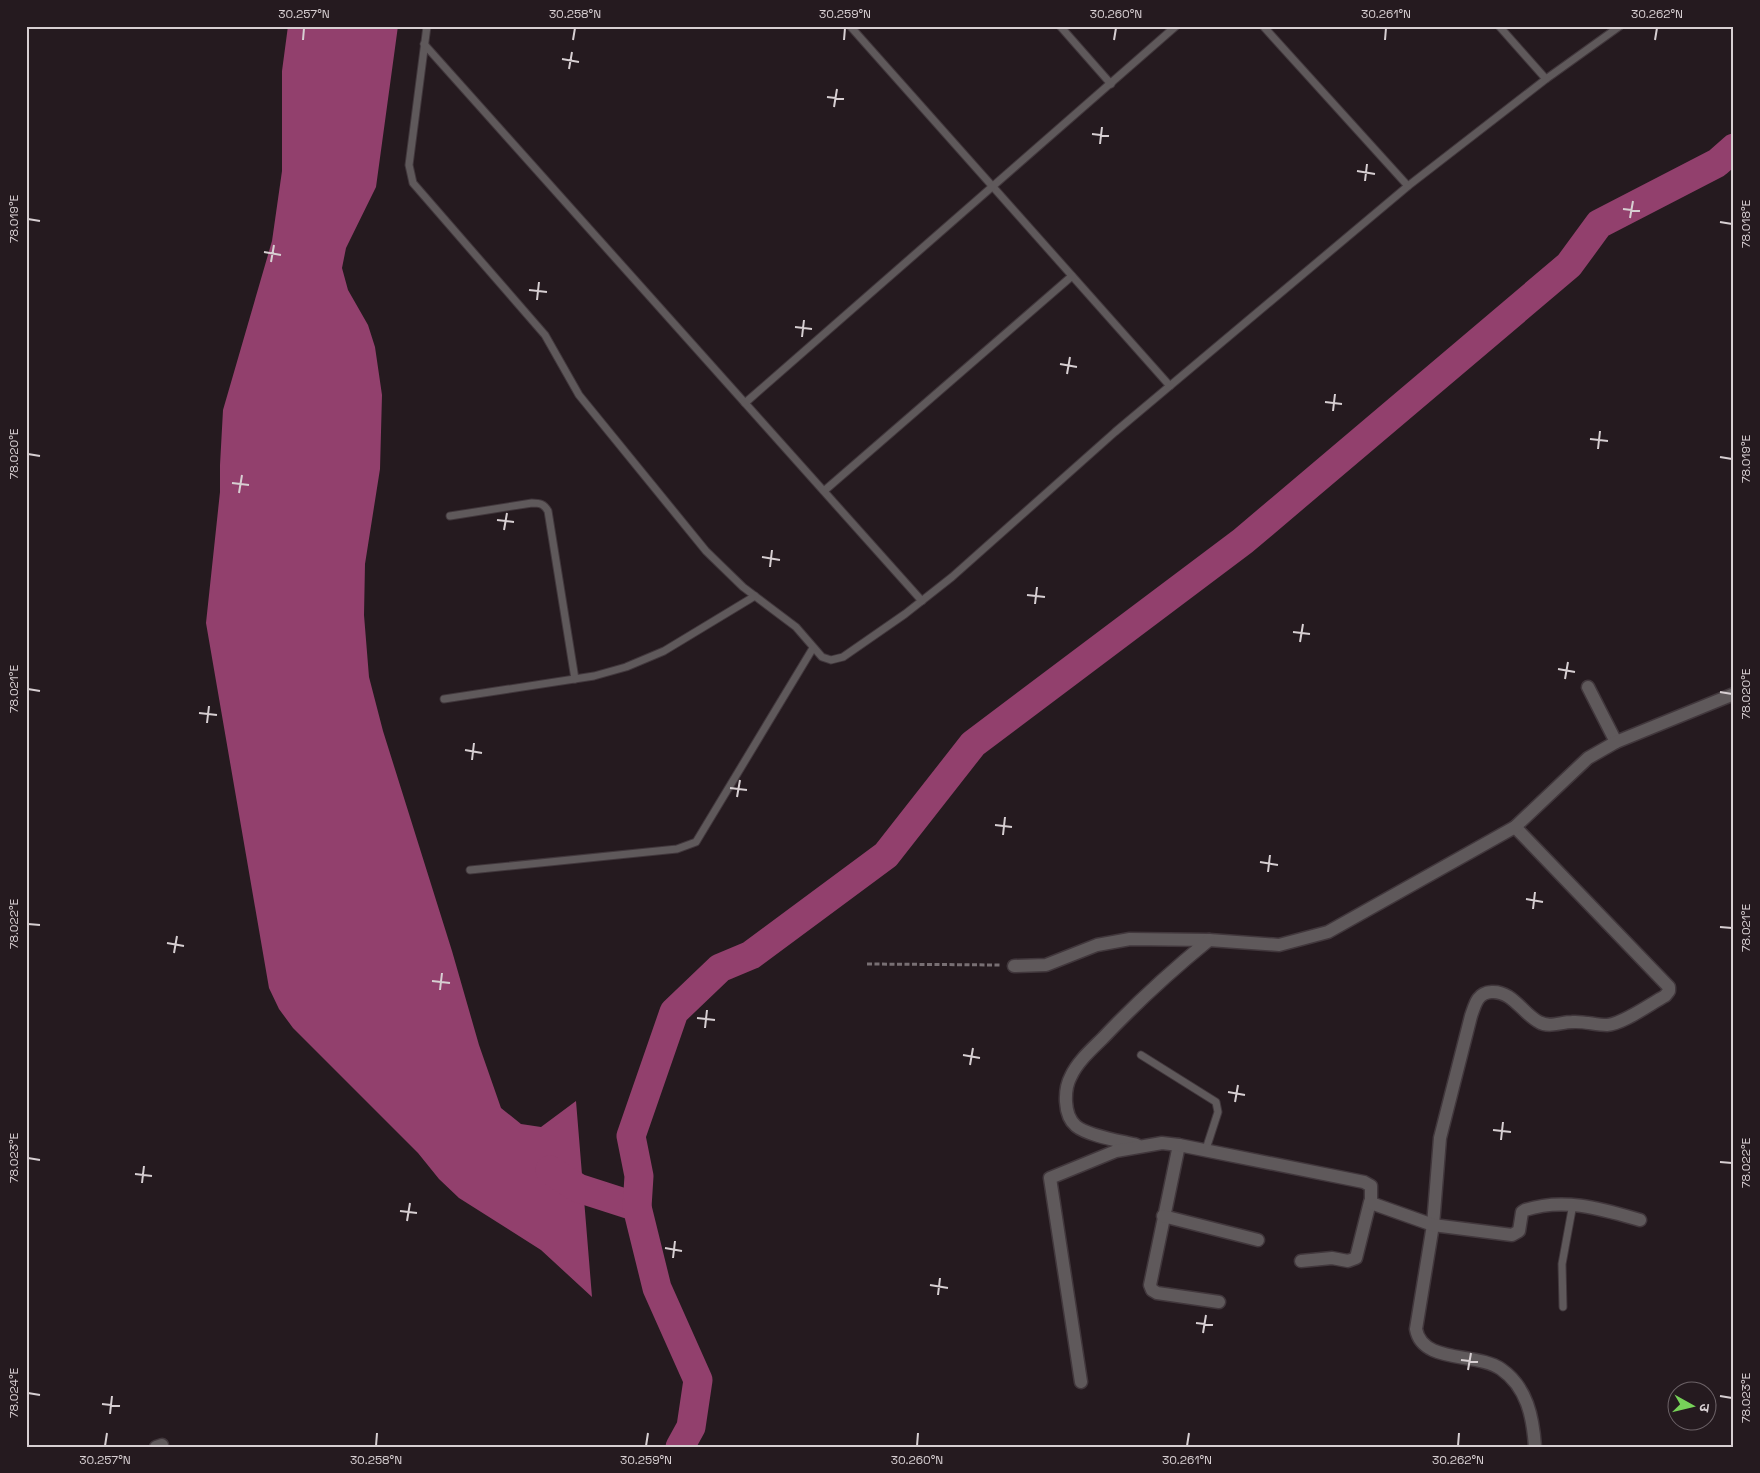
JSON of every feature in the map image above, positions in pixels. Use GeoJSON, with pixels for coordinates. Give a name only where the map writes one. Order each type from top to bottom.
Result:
{"type":"FeatureCollection","features":[{"type":"Feature","properties":{"kind":"street"},"geometry":{"type":"LineString","coordinates":[[1588,686],[1616,742]]}},
{"type":"Feature","properties":{"kind":"street"},"geometry":{"type":"LineString","coordinates":[[1014,966],[1046,965],[1097,945],[1130,939],[1209,940],[1279,945],[1328,932],[1515,827],[1588,758],[1616,742],[1734,694]]}},
{"type":"Feature","properties":{"kind":"street"},"geometry":{"type":"LineString","coordinates":[[1515,827],[1666,982],[1669,991],[1620,1021],[1605,1025],[1576,1022],[1545,1025],[1538,1022],[1502,993],[1492,992],[1483,994],[1476,1001],[1440,1138],[1433,1225],[1416,1330],[1418,1339],[1424,1347],[1437,1352],[1487,1362],[1500,1368],[1514,1381],[1526,1398],[1535,1447]]}},
{"type":"Feature","properties":{"kind":"street"},"geometry":{"type":"LineString","coordinates":[[1139,1146],[1087,1132],[1076,1126],[1069,1117],[1067,1086],[1072,1074],[1085,1056],[1160,980],[1209,940]]}},
{"type":"Feature","properties":{"kind":"street"},"geometry":{"type":"LineString","coordinates":[[1081,1382],[1050,1178],[1116,1151],[1162,1143],[1206,1149],[1369,1184],[1373,1190],[1356,1258],[1348,1261],[1332,1258],[1301,1261]]}},
{"type":"Feature","properties":{"kind":"street"},"geometry":{"type":"LineString","coordinates":[[1178,1145],[1150,1278],[1152,1290],[1219,1302]]}},
{"type":"Feature","properties":{"kind":"street"},"geometry":{"type":"LineString","coordinates":[[1370,1202],[1433,1225],[1512,1235],[1519,1231],[1522,1212],[1525,1210],[1573,1203],[1640,1220]]}},
{"type":"Feature","properties":{"kind":"street"},"geometry":{"type":"LineString","coordinates":[[1164,1216],[1258,1240]]}},
{"type":"Feature","properties":{"kind":"lane"},"geometry":{"type":"LineString","coordinates":[[427,26],[409,165],[413,183],[545,335],[578,395],[706,551],[720,567],[796,628],[826,660],[837,660],[922,601],[1170,386],[1408,186],[1546,79],[1620,26]]}},
{"type":"Feature","properties":{"kind":"lane"},"geometry":{"type":"LineString","coordinates":[[850,26],[1170,386]]}},
{"type":"Feature","properties":{"kind":"lane"},"geometry":{"type":"LineString","coordinates":[[1060,26],[1111,84]]}},
{"type":"Feature","properties":{"kind":"lane"},"geometry":{"type":"LineString","coordinates":[[745,403],[1176,26]]}},
{"type":"Feature","properties":{"kind":"lane"},"geometry":{"type":"LineString","coordinates":[[1263,26],[1408,186]]}},
{"type":"Feature","properties":{"kind":"lane"},"geometry":{"type":"LineString","coordinates":[[1499,26],[1546,79]]}},
{"type":"Feature","properties":{"kind":"lane"},"geometry":{"type":"LineString","coordinates":[[424,44],[922,601]]}},
{"type":"Feature","properties":{"kind":"lane"},"geometry":{"type":"LineString","coordinates":[[824,491],[1072,276]]}},
{"type":"Feature","properties":{"kind":"lane"},"geometry":{"type":"LineString","coordinates":[[450,516],[532,503],[540,503],[545,506],[548,511],[575,679]]}},
{"type":"Feature","properties":{"kind":"lane"},"geometry":{"type":"LineString","coordinates":[[444,699],[575,679],[626,667],[664,651],[754,596]]}},
{"type":"Feature","properties":{"kind":"lane"},"geometry":{"type":"LineString","coordinates":[[470,870],[677,849],[696,842],[813,648]]}},
{"type":"Feature","properties":{"kind":"lane"},"geometry":{"type":"LineString","coordinates":[[1141,1055],[1216,1102],[1218,1112],[1206,1149]]}},
{"type":"Feature","properties":{"kind":"lane"},"geometry":{"type":"LineString","coordinates":[[1563,1307],[1562,1264],[1573,1203]]}},
{"type":"Feature","properties":{"kind":"path"},"geometry":{"type":"LineString","coordinates":[[867,964],[1014,966]]}},
{"type":"Feature","properties":{"kind":"shaded area"},"geometry":{"type":"Polygon","coordinates":[[[288,26],[398,26],[376,187],[346,248],[342,268],[348,290],[368,325],[375,347],[382,395],[380,469],[365,564],[364,615],[369,677],[383,731],[452,951],[479,1045],[501,1108],[521,1124],[541,1127],[576,1101],[592,1297],[541,1250],[459,1198],[439,1179],[418,1153],[293,1028],[279,1009],[269,988],[206,623],[220,492],[223,410],[272,241],[282,171],[282,71],[288,26]]]}},
{"type":"Feature","properties":{"kind":"waterway"},"geometry":{"type":"LineString","coordinates":[[680,1447],[691,1427],[698,1380],[657,1288],[637,1207],[639,1176],[631,1136],[674,1012],[720,968],[751,955],[886,855],[973,744],[1243,541],[1569,265],[1599,224],[1717,163],[1734,148]]}},
{"type":"Feature","properties":{"kind":"waterway"},"geometry":{"type":"LineString","coordinates":[[550,1170],[578,1188],[637,1207]]}}]}
